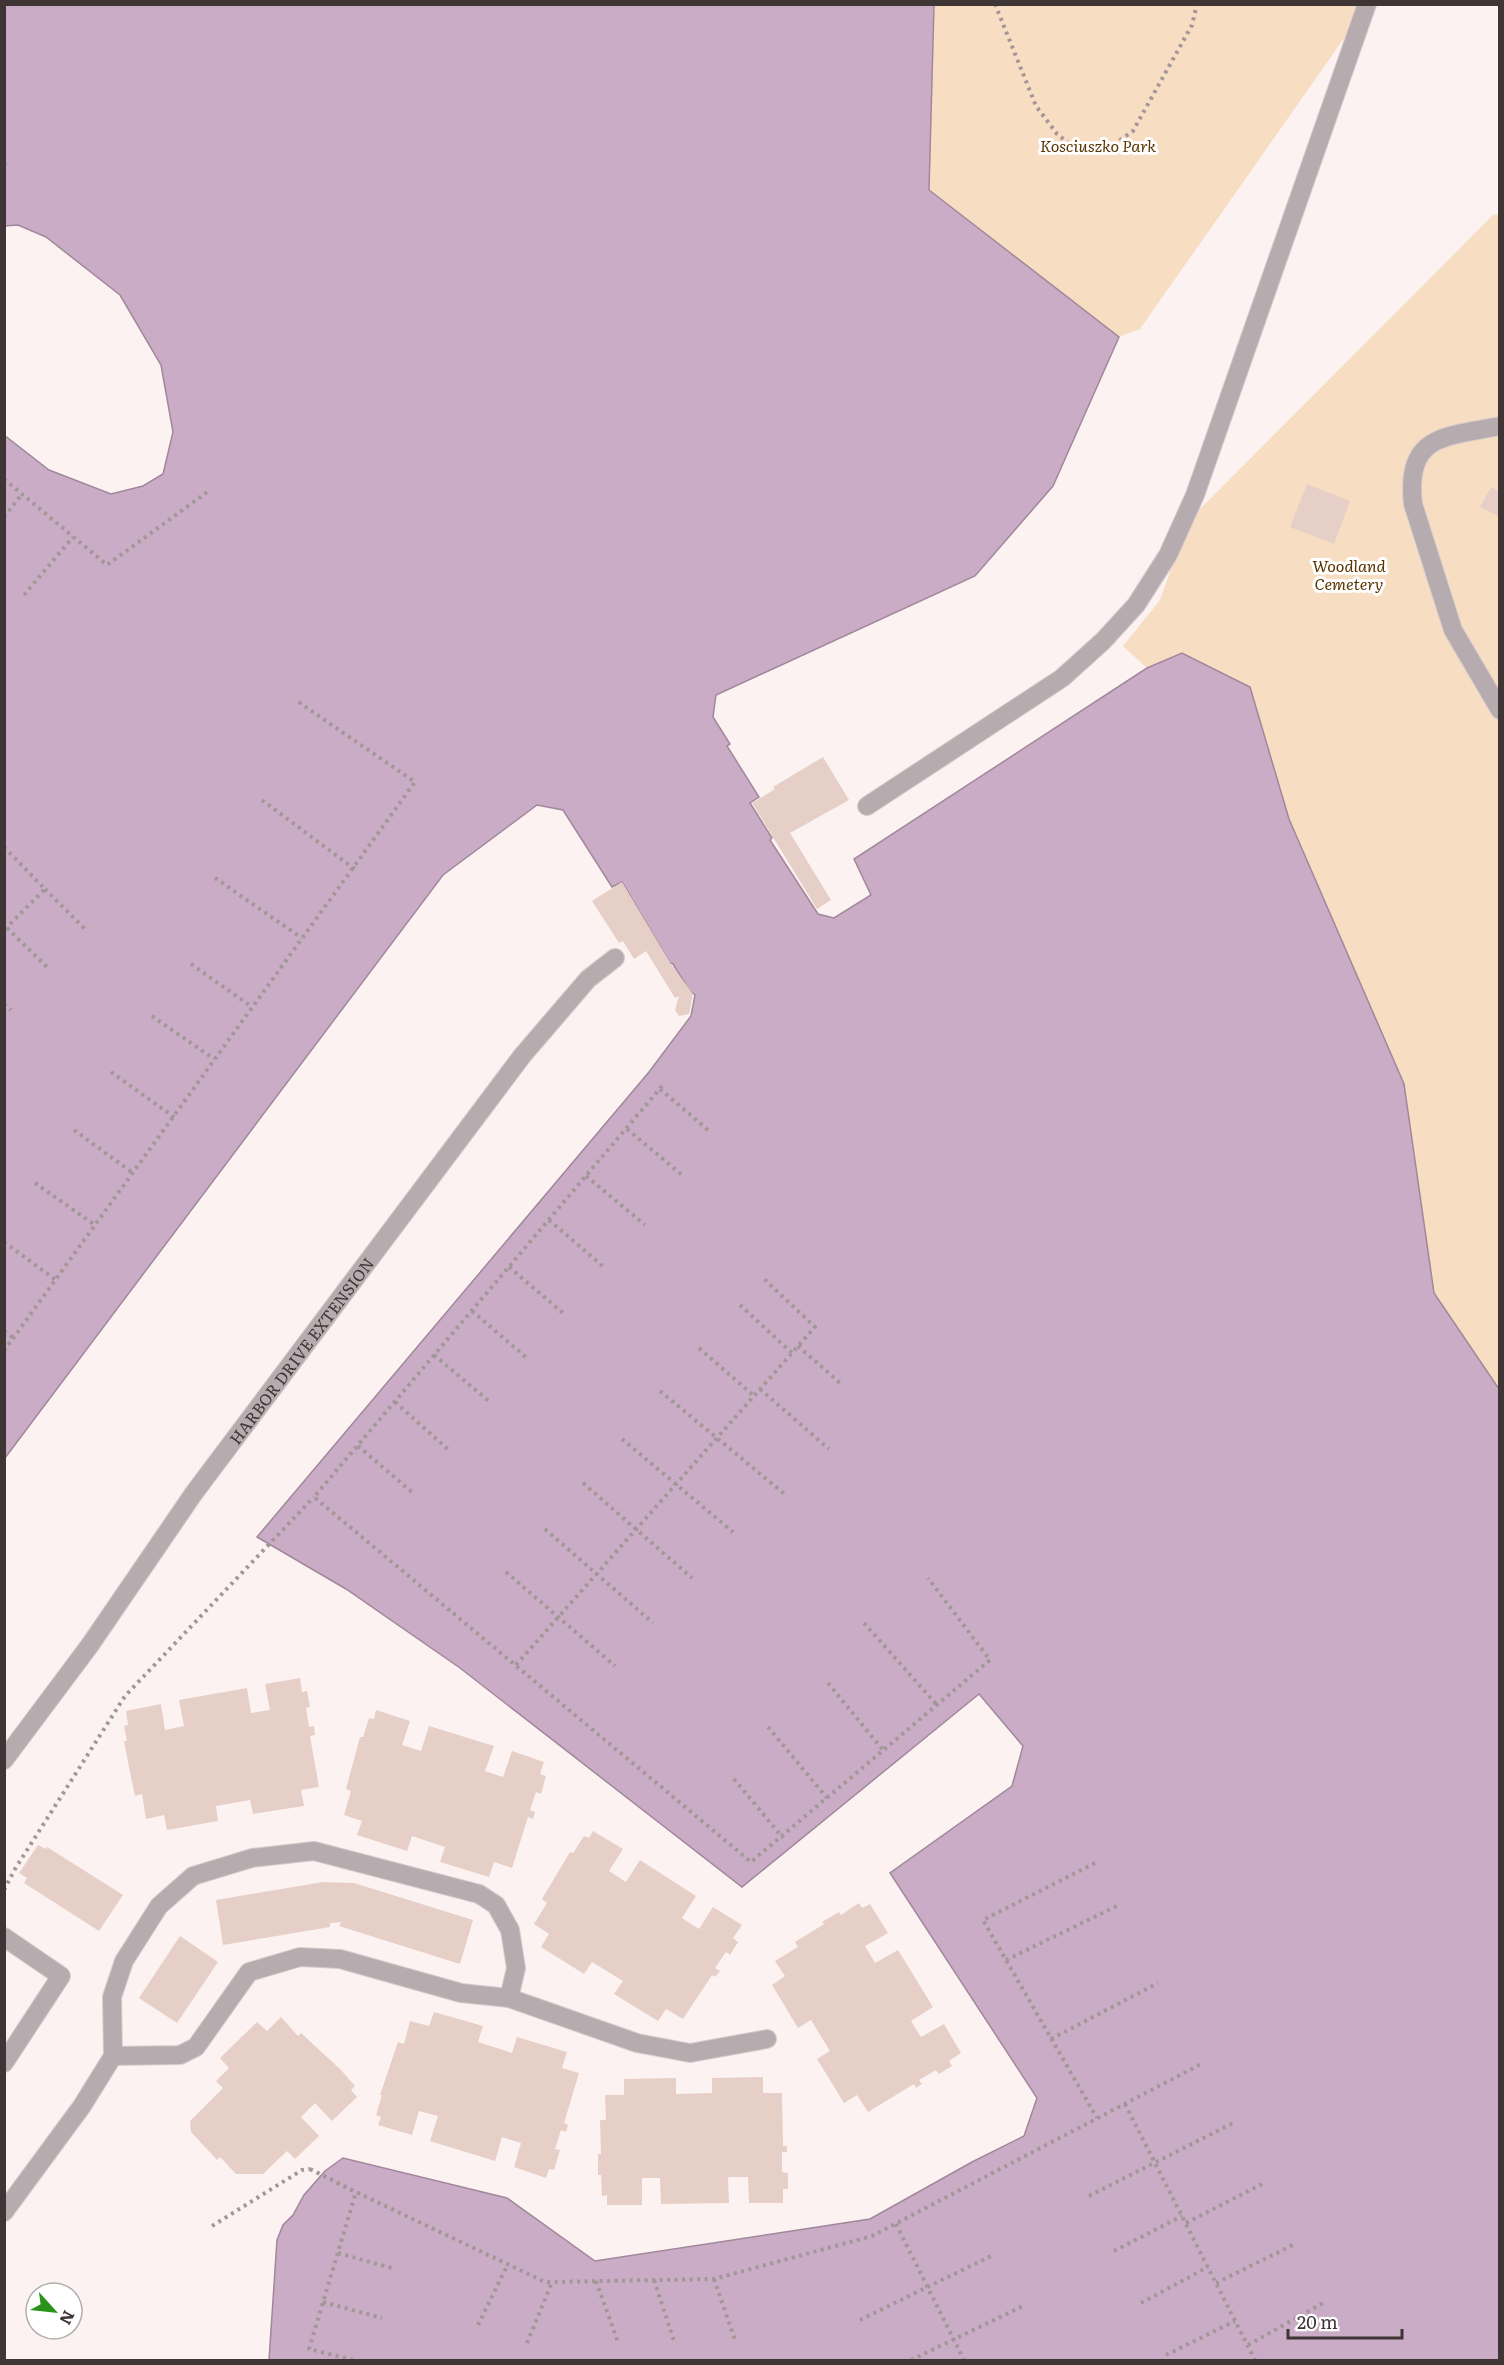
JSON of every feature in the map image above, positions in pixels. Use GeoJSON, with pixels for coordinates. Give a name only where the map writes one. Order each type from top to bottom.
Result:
{"type":"FeatureCollection","features":[{"type":"Feature","properties":{"kind":"lane"},"geometry":{"type":"LineString","coordinates":[[867,806],[1062,678],[1103,641],[1136,605],[1168,555],[1195,495],[1367,4]]}},
{"type":"Feature","properties":{"kind":"lane"},"geometry":{"type":"LineString","coordinates":[[1500,426],[1447,436],[1426,445],[1416,461],[1410,482],[1413,504],[1453,630],[1500,710]]}},
{"type":"Feature","properties":{"kind":"lane","name":"HARBOR DRIVE EXTENSION"},"geometry":{"type":"LineString","coordinates":[[4,1760],[90,1645],[194,1493],[522,1056],[588,979],[615,958]]}},
{"type":"Feature","properties":{"kind":"lane"},"geometry":{"type":"LineString","coordinates":[[4,2212],[82,2106],[113,2055],[112,1997],[124,1961],[159,1906],[193,1876],[252,1858],[314,1851],[479,1894],[496,1905],[510,1930],[516,1968],[509,1998]]}},
{"type":"Feature","properties":{"kind":"lane"},"geometry":{"type":"LineString","coordinates":[[4,1937],[61,1976],[4,2063]]}},
{"type":"Feature","properties":{"kind":"lane"},"geometry":{"type":"LineString","coordinates":[[113,2055],[180,2055],[196,2047],[249,1972],[300,1957],[340,1959],[461,1993],[509,1998],[636,2043],[690,2053],[767,2039]]}},
{"type":"Feature","properties":{"kind":"path"},"geometry":{"type":"LineString","coordinates":[[995,4],[1036,106],[1057,134],[1081,153],[1104,151],[1133,131],[1192,25],[1197,4]]}},
{"type":"Feature","properties":{"kind":"path"},"geometry":{"type":"LineString","coordinates":[[4,163],[7,166],[4,168]]}},
{"type":"Feature","properties":{"kind":"path"},"geometry":{"type":"LineString","coordinates":[[4,479],[107,565],[210,490]]}},
{"type":"Feature","properties":{"kind":"path"},"geometry":{"type":"LineString","coordinates":[[4,516],[22,494]]}},
{"type":"Feature","properties":{"kind":"path"},"geometry":{"type":"LineString","coordinates":[[24,595],[74,537]]}},
{"type":"Feature","properties":{"kind":"path"},"geometry":{"type":"LineString","coordinates":[[4,1351],[415,782],[297,701]]}},
{"type":"Feature","properties":{"kind":"path"},"geometry":{"type":"LineString","coordinates":[[262,800],[356,870]]}},
{"type":"Feature","properties":{"kind":"path"},"geometry":{"type":"LineString","coordinates":[[4,846],[86,930]]}},
{"type":"Feature","properties":{"kind":"path"},"geometry":{"type":"LineString","coordinates":[[215,878],[303,938]]}},
{"type":"Feature","properties":{"kind":"path"},"geometry":{"type":"LineString","coordinates":[[45,888],[6,929],[50,970]]}},
{"type":"Feature","properties":{"kind":"path"},"geometry":{"type":"LineString","coordinates":[[191,964],[252,1007]]}},
{"type":"Feature","properties":{"kind":"path"},"geometry":{"type":"LineString","coordinates":[[4,1004],[10,1010]]}},
{"type":"Feature","properties":{"kind":"path"},"geometry":{"type":"LineString","coordinates":[[152,1016],[214,1059]]}},
{"type":"Feature","properties":{"kind":"path"},"geometry":{"type":"LineString","coordinates":[[111,1072],[174,1117]]}},
{"type":"Feature","properties":{"kind":"path"},"geometry":{"type":"LineString","coordinates":[[4,1890],[124,1696],[314,1497],[661,1088],[708,1130]]}},
{"type":"Feature","properties":{"kind":"path"},"geometry":{"type":"LineString","coordinates":[[627,1129],[682,1175]]}},
{"type":"Feature","properties":{"kind":"path"},"geometry":{"type":"LineString","coordinates":[[74,1130],[133,1173]]}},
{"type":"Feature","properties":{"kind":"path"},"geometry":{"type":"LineString","coordinates":[[586,1176],[645,1225]]}},
{"type":"Feature","properties":{"kind":"path"},"geometry":{"type":"LineString","coordinates":[[35,1183],[95,1225]]}},
{"type":"Feature","properties":{"kind":"path"},"geometry":{"type":"LineString","coordinates":[[549,1220],[605,1269]]}},
{"type":"Feature","properties":{"kind":"path"},"geometry":{"type":"LineString","coordinates":[[4,1242],[56,1280]]}},
{"type":"Feature","properties":{"kind":"path"},"geometry":{"type":"LineString","coordinates":[[509,1267],[564,1314]]}},
{"type":"Feature","properties":{"kind":"path"},"geometry":{"type":"LineString","coordinates":[[516,1665],[815,1327],[763,1278]]}},
{"type":"Feature","properties":{"kind":"path"},"geometry":{"type":"LineString","coordinates":[[740,1305],[792,1353]]}},
{"type":"Feature","properties":{"kind":"path"},"geometry":{"type":"LineString","coordinates":[[472,1311],[528,1359]]}},
{"type":"Feature","properties":{"kind":"path"},"geometry":{"type":"LineString","coordinates":[[4,1331],[14,1338]]}},
{"type":"Feature","properties":{"kind":"path"},"geometry":{"type":"LineString","coordinates":[[798,1346],[840,1383]]}},
{"type":"Feature","properties":{"kind":"path"},"geometry":{"type":"LineString","coordinates":[[699,1348],[754,1396]]}},
{"type":"Feature","properties":{"kind":"path"},"geometry":{"type":"LineString","coordinates":[[434,1355],[491,1403]]}},
{"type":"Feature","properties":{"kind":"path"},"geometry":{"type":"LineString","coordinates":[[760,1389],[828,1449]]}},
{"type":"Feature","properties":{"kind":"path"},"geometry":{"type":"LineString","coordinates":[[660,1392],[787,1496]]}},
{"type":"Feature","properties":{"kind":"path"},"geometry":{"type":"LineString","coordinates":[[395,1402],[451,1452]]}},
{"type":"Feature","properties":{"kind":"path"},"geometry":{"type":"LineString","coordinates":[[622,1439],[733,1532]]}},
{"type":"Feature","properties":{"kind":"path"},"geometry":{"type":"LineString","coordinates":[[358,1446],[413,1493]]}},
{"type":"Feature","properties":{"kind":"path"},"geometry":{"type":"LineString","coordinates":[[583,1483],[692,1578]]}},
{"type":"Feature","properties":{"kind":"path"},"geometry":{"type":"LineString","coordinates":[[314,1497],[751,1862],[990,1660],[928,1578]]}},
{"type":"Feature","properties":{"kind":"path"},"geometry":{"type":"LineString","coordinates":[[545,1529],[653,1623]]}},
{"type":"Feature","properties":{"kind":"path"},"geometry":{"type":"LineString","coordinates":[[506,1572],[615,1666]]}},
{"type":"Feature","properties":{"kind":"path"},"geometry":{"type":"LineString","coordinates":[[864,1623],[937,1705]]}},
{"type":"Feature","properties":{"kind":"path"},"geometry":{"type":"LineString","coordinates":[[828,1683],[883,1750]]}},
{"type":"Feature","properties":{"kind":"path"},"geometry":{"type":"LineString","coordinates":[[768,1727],[827,1798]]}},
{"type":"Feature","properties":{"kind":"path"},"geometry":{"type":"LineString","coordinates":[[734,1779],[783,1838]]}},
{"type":"Feature","properties":{"kind":"path"},"geometry":{"type":"LineString","coordinates":[[1095,1863],[982,1920],[1097,2118]]}},
{"type":"Feature","properties":{"kind":"path"},"geometry":{"type":"LineString","coordinates":[[1006,1960],[1118,1906]]}},
{"type":"Feature","properties":{"kind":"path"},"geometry":{"type":"LineString","coordinates":[[1051,2039],[1158,1983]]}},
{"type":"Feature","properties":{"kind":"path"},"geometry":{"type":"LineString","coordinates":[[212,2226],[302,2170],[310,2169],[544,2282],[714,2279],[872,2236],[1203,2063]]}},
{"type":"Feature","properties":{"kind":"path"},"geometry":{"type":"LineString","coordinates":[[1125,2104],[1255,2361]]}},
{"type":"Feature","properties":{"kind":"path"},"geometry":{"type":"LineString","coordinates":[[1089,2196],[1235,2122]]}},
{"type":"Feature","properties":{"kind":"path"},"geometry":{"type":"LineString","coordinates":[[337,2183],[357,2192]]}},
{"type":"Feature","properties":{"kind":"path"},"geometry":{"type":"LineString","coordinates":[[1185,2223],[1264,2183]]}},
{"type":"Feature","properties":{"kind":"path"},"geometry":{"type":"LineString","coordinates":[[353,2361],[309,2349],[357,2192]]}},
{"type":"Feature","properties":{"kind":"path"},"geometry":{"type":"LineString","coordinates":[[1114,2251],[1182,2216]]}},
{"type":"Feature","properties":{"kind":"path"},"geometry":{"type":"LineString","coordinates":[[896,2224],[964,2361]]}},
{"type":"Feature","properties":{"kind":"path"},"geometry":{"type":"LineString","coordinates":[[1216,2283],[1295,2244]]}},
{"type":"Feature","properties":{"kind":"path"},"geometry":{"type":"LineString","coordinates":[[338,2253],[395,2269]]}},
{"type":"Feature","properties":{"kind":"path"},"geometry":{"type":"LineString","coordinates":[[860,2320],[993,2255]]}},
{"type":"Feature","properties":{"kind":"path"},"geometry":{"type":"LineString","coordinates":[[478,2325],[508,2264]]}},
{"type":"Feature","properties":{"kind":"path"},"geometry":{"type":"LineString","coordinates":[[1141,2303],[1208,2267]]}},
{"type":"Feature","properties":{"kind":"path"},"geometry":{"type":"LineString","coordinates":[[714,2279],[735,2340]]}},
{"type":"Feature","properties":{"kind":"path"},"geometry":{"type":"LineString","coordinates":[[654,2280],[675,2344]]}},
{"type":"Feature","properties":{"kind":"path"},"geometry":{"type":"LineString","coordinates":[[596,2281],[618,2342]]}},
{"type":"Feature","properties":{"kind":"path"},"geometry":{"type":"LineString","coordinates":[[527,2343],[552,2282]]}},
{"type":"Feature","properties":{"kind":"path"},"geometry":{"type":"LineString","coordinates":[[322,2302],[382,2318]]}},
{"type":"Feature","properties":{"kind":"path"},"geometry":{"type":"LineString","coordinates":[[1248,2345],[1325,2302]]}},
{"type":"Feature","properties":{"kind":"path"},"geometry":{"type":"LineString","coordinates":[[911,2361],[1023,2306]]}},
{"type":"Feature","properties":{"kind":"path"},"geometry":{"type":"LineString","coordinates":[[1166,2355],[1235,2321]]}},
{"type":"Feature","properties":{"kind":"green space","name":"Kosciuszko Park"},"geometry":{"type":"Polygon","coordinates":[[[934,5],[1359,5],[1347,34],[1140,329],[1119,337],[929,190],[934,5]]]}},
{"type":"Feature","properties":{"kind":"green space","name":"Woodland Cemetery"},"geometry":{"type":"Polygon","coordinates":[[[1499,214],[1499,1389],[1434,1293],[1404,1084],[1289,819],[1250,687],[1182,653],[1147,668],[1123,646],[1160,600],[1188,521],[1493,215],[1499,214]]]}},
{"type":"Feature","properties":{"kind":"shaded area"},"geometry":{"type":"Polygon","coordinates":[[[5,5],[934,5],[929,190],[1119,337],[1053,486],[975,576],[716,695],[713,717],[730,744],[727,746],[759,797],[750,803],[772,838],[770,840],[818,914],[834,918],[871,895],[854,859],[1147,668],[1182,653],[1250,687],[1289,819],[1404,1084],[1434,1293],[1499,1389],[1499,2360],[269,2360],[277,2240],[283,2225],[293,2215],[304,2195],[325,2171],[343,2158],[507,2198],[595,2261],[870,2219],[1024,2136],[1037,2098],[890,1873],[1012,1786],[1023,1746],[979,1694],[742,1887],[460,1668],[346,1589],[257,1537],[649,1072],[691,1016],[695,995],[670,963],[622,882],[612,887],[563,810],[537,805],[443,875],[5,1458],[4,435],[49,470],[111,494],[143,486],[163,474],[173,432],[161,365],[120,295],[46,237],[18,225],[5,226],[5,5]]]}},
{"type":"Feature","properties":{"kind":"building"},"geometry":{"type":"Polygon","coordinates":[[[1307,484],[1350,501],[1334,544],[1290,527],[1307,484]]]}},
{"type":"Feature","properties":{"kind":"building"},"geometry":{"type":"Polygon","coordinates":[[[1491,487],[1500,492],[1500,517],[1480,507],[1491,487]]]}},
{"type":"Feature","properties":{"kind":"building"},"geometry":{"type":"Polygon","coordinates":[[[823,757],[849,800],[790,833],[831,900],[817,909],[752,803],[775,789],[773,787],[823,757]]]}},
{"type":"Feature","properties":{"kind":"building"},"geometry":{"type":"Polygon","coordinates":[[[622,882],[671,964],[693,994],[689,1014],[679,1016],[675,1010],[679,996],[675,998],[646,951],[634,959],[623,941],[619,943],[592,901],[622,882]]]}},
{"type":"Feature","properties":{"kind":"building"},"geometry":{"type":"Polygon","coordinates":[[[300,1678],[302,1692],[307,1691],[310,1707],[306,1708],[309,1727],[314,1726],[315,1735],[310,1736],[319,1787],[301,1790],[304,1806],[253,1814],[250,1800],[216,1806],[218,1821],[167,1830],[164,1815],[146,1819],[142,1794],[135,1796],[124,1741],[127,1741],[124,1726],[128,1725],[126,1711],[161,1704],[165,1730],[184,1726],[179,1700],[247,1688],[251,1713],[270,1710],[265,1684],[300,1678]]]}},
{"type":"Feature","properties":{"kind":"building"},"geometry":{"type":"Polygon","coordinates":[[[376,1710],[410,1721],[402,1745],[421,1751],[429,1726],[494,1746],[485,1771],[503,1777],[512,1751],[544,1762],[540,1774],[546,1776],[541,1794],[536,1792],[530,1810],[535,1812],[533,1819],[528,1817],[512,1868],[494,1862],[489,1877],[440,1862],[445,1847],[412,1836],[407,1851],[357,1835],[362,1821],[344,1815],[351,1791],[346,1789],[360,1737],[363,1737],[369,1718],[374,1719],[376,1710]]]}},
{"type":"Feature","properties":{"kind":"building"},"geometry":{"type":"Polygon","coordinates":[[[593,1831],[623,1849],[609,1871],[626,1882],[640,1860],[696,1896],[682,1918],[699,1929],[713,1907],[742,1925],[733,1938],[738,1942],[730,1955],[726,1952],[715,1968],[720,1971],[715,1977],[712,1975],[683,2019],[666,2009],[658,2021],[614,1994],[623,1981],[592,1962],[584,1974],[541,1947],[549,1934],[534,1924],[547,1903],[542,1899],[570,1852],[573,1853],[584,1836],[589,1838],[593,1831]]]}},
{"type":"Feature","properties":{"kind":"building"},"geometry":{"type":"Polygon","coordinates":[[[38,1845],[46,1849],[47,1847],[123,1895],[99,1931],[24,1883],[27,1878],[19,1873],[38,1845]]]}},
{"type":"Feature","properties":{"kind":"building"},"geometry":{"type":"Polygon","coordinates":[[[323,1882],[354,1883],[473,1920],[460,1964],[339,1926],[341,1922],[330,1923],[330,1927],[223,1945],[216,1900],[323,1882]]]}},
{"type":"Feature","properties":{"kind":"building"},"geometry":{"type":"Polygon","coordinates":[[[859,1903],[862,1908],[870,1904],[888,1933],[865,1946],[875,1963],[898,1950],[933,2007],[911,2021],[921,2037],[944,2024],[961,2053],[949,2061],[952,2066],[939,2074],[936,2070],[919,2080],[922,2084],[916,2088],[914,2084],[868,2112],[857,2095],[844,2103],[817,2059],[830,2051],[811,2020],[798,2028],[772,1985],[785,1976],[775,1961],[798,1947],[795,1942],[824,1924],[822,1922],[839,1912],[841,1915],[859,1903]]]}},
{"type":"Feature","properties":{"kind":"building"},"geometry":{"type":"Polygon","coordinates":[[[180,1936],[218,1962],[177,2023],[139,1998],[180,1936]]]}},
{"type":"Feature","properties":{"kind":"building"},"geometry":{"type":"Polygon","coordinates":[[[434,2012],[483,2026],[478,2042],[512,2053],[517,2037],[567,2052],[562,2068],[579,2073],[564,2123],[568,2125],[566,2132],[561,2130],[555,2149],[560,2150],[554,2170],[549,2169],[546,2178],[514,2167],[521,2143],[502,2137],[495,2161],[430,2141],[438,2116],[419,2111],[412,2135],[378,2125],[381,2117],[376,2115],[382,2095],[380,2095],[398,2042],[404,2044],[410,2021],[429,2026],[434,2012]]]}},
{"type":"Feature","properties":{"kind":"building"},"geometry":{"type":"Polygon","coordinates":[[[281,2017],[298,2036],[301,2033],[341,2070],[355,2086],[351,2090],[357,2097],[332,2121],[315,2103],[301,2117],[319,2136],[295,2159],[287,2151],[263,2174],[236,2174],[220,2157],[217,2160],[191,2132],[190,2121],[223,2088],[216,2081],[229,2068],[220,2058],[257,2022],[267,2031],[281,2017]]]}},
{"type":"Feature","properties":{"kind":"building"},"geometry":{"type":"Polygon","coordinates":[[[763,2077],[763,2093],[782,2093],[783,2146],[787,2146],[787,2152],[782,2152],[782,2172],[788,2173],[788,2189],[783,2189],[783,2203],[749,2203],[748,2177],[728,2177],[729,2203],[661,2204],[660,2178],[642,2178],[642,2205],[607,2205],[607,2195],[602,2196],[601,2175],[598,2175],[598,2154],[601,2154],[600,2120],[606,2120],[605,2095],[624,2095],[624,2079],[676,2078],[676,2094],[712,2093],[712,2078],[763,2077]]]}}]}
